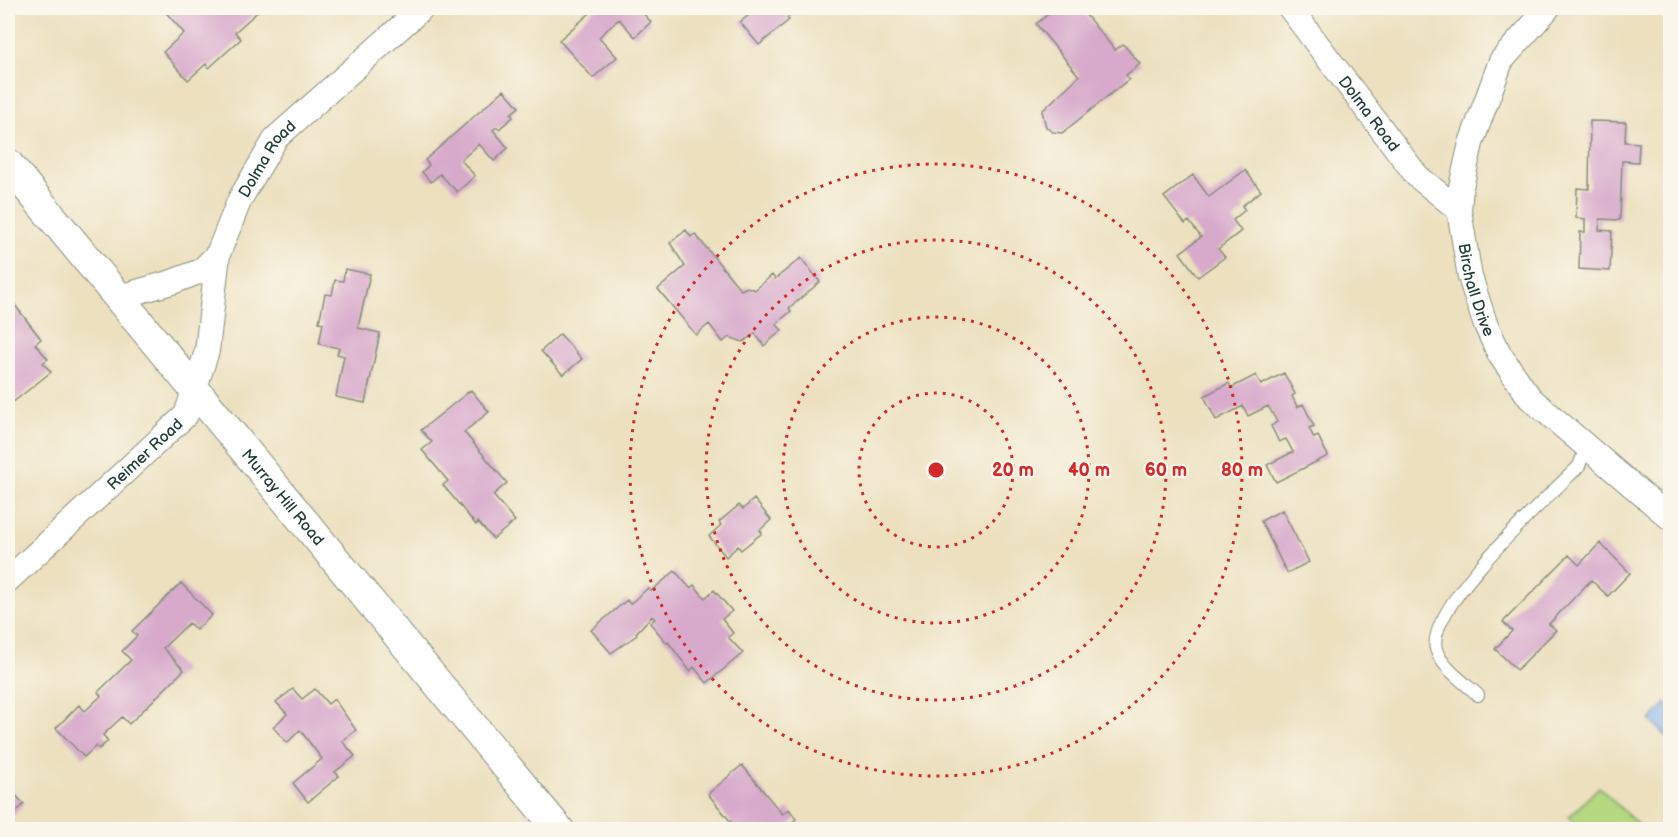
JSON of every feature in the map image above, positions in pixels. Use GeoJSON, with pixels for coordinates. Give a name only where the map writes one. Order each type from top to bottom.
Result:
{"type":"FeatureCollection","features":[{"type":"Feature","properties":{"kind":"street","name":"Dolma Road"},"geometry":{"type":"LineString","coordinates":[[119,297],[201,271],[218,254],[240,199],[276,138],[422,8]]}},
{"type":"Feature","properties":{"kind":"street","name":"Dolma Road"},"geometry":{"type":"LineString","coordinates":[[1290,8],[1417,176],[1459,210]]}},
{"type":"Feature","properties":{"kind":"street","name":"Birchall Drive"},"geometry":{"type":"LineString","coordinates":[[1548,8],[1501,61],[1470,142],[1459,210],[1470,277],[1485,323],[1500,356],[1530,398],[1671,518]]}},
{"type":"Feature","properties":{"kind":"street","name":"Murray Hill Road"},"geometry":{"type":"LineString","coordinates":[[8,164],[559,830]]}},
{"type":"Feature","properties":{"kind":"street","name":"Reimer Road"},"geometry":{"type":"LineString","coordinates":[[8,580],[186,415],[196,392],[207,351],[218,254]]}},
{"type":"Feature","properties":{"kind":"lane"},"geometry":{"type":"LineString","coordinates":[[1478,695],[1442,661],[1435,648],[1435,633],[1458,591],[1579,466],[1586,447]]}},
{"type":"Feature","properties":{"kind":"green space"},"geometry":{"type":"Polygon","coordinates":[[[1599,787],[1642,829],[1582,829],[1569,817],[1599,787]]]}},
{"type":"Feature","properties":{"kind":"water"},"geometry":{"type":"Polygon","coordinates":[[[1666,703],[1670,707],[1670,740],[1650,720],[1666,703]]]}},
{"type":"Feature","properties":{"kind":"building"},"geometry":{"type":"Polygon","coordinates":[[[162,8],[211,8],[216,13],[222,8],[262,8],[235,32],[241,39],[209,68],[206,64],[188,80],[163,52],[184,33],[162,8]]]}},
{"type":"Feature","properties":{"kind":"building"},"geometry":{"type":"Polygon","coordinates":[[[596,8],[638,8],[651,22],[635,37],[619,19],[599,37],[617,57],[593,78],[559,40],[596,8]]]}},
{"type":"Feature","properties":{"kind":"building"},"geometry":{"type":"Polygon","coordinates":[[[758,8],[795,8],[797,10],[787,18],[789,20],[759,45],[740,22],[758,8]]]}},
{"type":"Feature","properties":{"kind":"building"},"geometry":{"type":"Polygon","coordinates":[[[1056,8],[1080,8],[1115,50],[1123,44],[1140,64],[1126,75],[1129,79],[1062,133],[1053,132],[1046,127],[1042,111],[1079,76],[1036,24],[1056,8]]]}},
{"type":"Feature","properties":{"kind":"building"},"geometry":{"type":"Polygon","coordinates":[[[504,90],[519,107],[511,114],[513,117],[499,129],[497,127],[493,130],[508,148],[494,161],[479,144],[461,160],[475,176],[457,192],[440,174],[431,182],[422,172],[429,165],[425,160],[504,90]]]}},
{"type":"Feature","properties":{"kind":"building"},"geometry":{"type":"Polygon","coordinates":[[[1590,121],[1626,122],[1625,142],[1639,143],[1638,162],[1622,161],[1620,220],[1600,219],[1599,230],[1612,231],[1610,271],[1579,269],[1580,232],[1585,232],[1585,219],[1576,218],[1577,188],[1589,189],[1590,121]]]}},
{"type":"Feature","properties":{"kind":"building"},"geometry":{"type":"Polygon","coordinates":[[[1245,170],[1261,191],[1242,206],[1245,210],[1233,220],[1241,231],[1218,249],[1225,257],[1198,277],[1180,253],[1201,237],[1189,221],[1185,224],[1164,197],[1193,175],[1209,197],[1245,170]]]}},
{"type":"Feature","properties":{"kind":"building"},"geometry":{"type":"Polygon","coordinates":[[[686,230],[691,237],[695,234],[741,290],[747,287],[755,290],[772,275],[775,279],[801,258],[820,282],[789,308],[791,311],[776,324],[782,330],[764,346],[755,333],[743,342],[729,337],[723,342],[709,324],[696,335],[658,289],[685,266],[670,243],[686,230]]]}},
{"type":"Feature","properties":{"kind":"building"},"geometry":{"type":"Polygon","coordinates":[[[345,269],[370,274],[358,328],[380,333],[365,403],[336,397],[344,356],[337,354],[339,348],[319,344],[323,323],[319,322],[325,294],[332,295],[335,280],[343,281],[345,269]]]}},
{"type":"Feature","properties":{"kind":"building"},"geometry":{"type":"Polygon","coordinates":[[[8,296],[41,339],[35,344],[48,359],[43,363],[51,372],[12,403],[8,398],[8,296]]]}},
{"type":"Feature","properties":{"kind":"building"},"geometry":{"type":"Polygon","coordinates":[[[560,334],[582,359],[563,375],[541,351],[560,334]]]}},
{"type":"Feature","properties":{"kind":"building"},"geometry":{"type":"Polygon","coordinates":[[[1284,373],[1295,394],[1292,396],[1297,407],[1303,404],[1314,426],[1309,428],[1314,438],[1318,436],[1328,456],[1276,482],[1267,465],[1293,452],[1286,439],[1279,442],[1271,426],[1277,422],[1268,406],[1248,416],[1243,406],[1216,420],[1204,396],[1229,383],[1231,388],[1256,375],[1261,385],[1284,373]]]}},
{"type":"Feature","properties":{"kind":"building"},"geometry":{"type":"Polygon","coordinates":[[[471,390],[489,412],[464,432],[507,483],[493,495],[515,521],[493,539],[478,522],[476,525],[443,485],[448,481],[422,450],[432,442],[421,430],[471,390]]]}},
{"type":"Feature","properties":{"kind":"building"},"geometry":{"type":"Polygon","coordinates":[[[754,499],[771,520],[760,530],[762,533],[741,550],[738,546],[726,557],[709,536],[721,525],[719,522],[739,505],[743,509],[754,499]]]}},
{"type":"Feature","properties":{"kind":"building"},"geometry":{"type":"Polygon","coordinates":[[[1282,510],[1309,562],[1287,573],[1261,521],[1282,510]]]}},
{"type":"Feature","properties":{"kind":"building"},"geometry":{"type":"Polygon","coordinates":[[[1600,543],[1630,573],[1608,596],[1591,580],[1549,624],[1556,630],[1517,670],[1495,649],[1512,631],[1503,622],[1569,555],[1579,565],[1600,543]]]}},
{"type":"Feature","properties":{"kind":"building"},"geometry":{"type":"Polygon","coordinates":[[[675,571],[690,588],[694,585],[705,598],[714,590],[732,611],[722,619],[733,633],[728,637],[743,653],[707,683],[694,667],[690,671],[650,623],[655,619],[652,616],[636,633],[637,635],[611,653],[591,630],[627,600],[630,604],[648,588],[651,591],[675,571]]]}},
{"type":"Feature","properties":{"kind":"building"},"geometry":{"type":"Polygon","coordinates":[[[181,583],[212,615],[196,630],[189,623],[163,648],[184,670],[129,724],[122,717],[103,735],[108,741],[99,749],[96,746],[84,757],[56,728],[79,705],[85,711],[101,696],[98,692],[131,660],[122,651],[137,636],[132,631],[181,583]]]}},
{"type":"Feature","properties":{"kind":"building"},"geometry":{"type":"Polygon","coordinates":[[[293,689],[302,699],[315,689],[328,704],[334,699],[356,730],[342,741],[355,756],[335,772],[339,776],[308,802],[293,783],[322,759],[300,730],[287,743],[273,727],[287,714],[276,702],[293,689]]]}},
{"type":"Feature","properties":{"kind":"building"},"geometry":{"type":"Polygon","coordinates":[[[742,765],[782,814],[789,809],[796,819],[783,830],[732,830],[728,825],[731,822],[708,794],[742,765]]]}},
{"type":"Feature","properties":{"kind":"building"},"geometry":{"type":"Polygon","coordinates":[[[8,787],[24,804],[8,820],[8,787]]]}}]}
